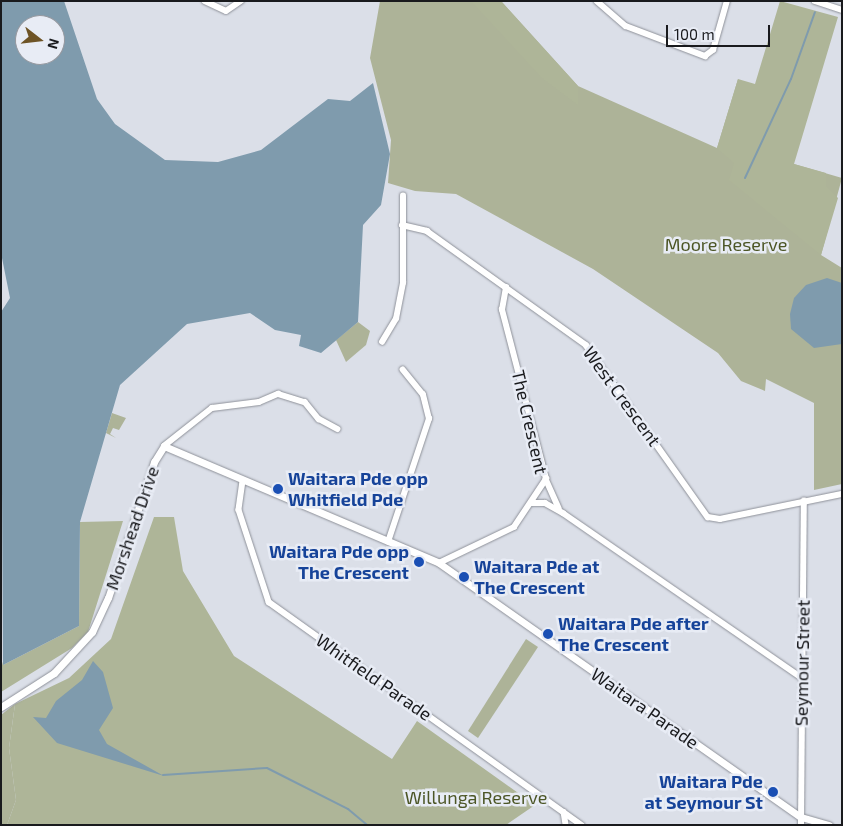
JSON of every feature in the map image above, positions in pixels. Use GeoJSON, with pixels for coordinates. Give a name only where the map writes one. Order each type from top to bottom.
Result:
{"type":"FeatureCollection","features":[{"type":"Feature","properties":{"kind":"street"},"geometry":{"type":"LineString","coordinates":[[204,1],[220,10],[231,9],[241,1]]}},
{"type":"Feature","properties":{"kind":"street"},"geometry":{"type":"LineString","coordinates":[[597,1],[626,26],[705,56],[713,50],[727,1]]}},
{"type":"Feature","properties":{"kind":"street"},"geometry":{"type":"LineString","coordinates":[[815,1],[828,3],[842,10]]}},
{"type":"Feature","properties":{"kind":"street"},"geometry":{"type":"LineString","coordinates":[[382,342],[393,328],[400,304],[403,196]]}},
{"type":"Feature","properties":{"kind":"street","name":"West Crescent"},"geometry":{"type":"LineString","coordinates":[[402,225],[427,231],[586,345],[708,517],[720,519],[842,494]]}},
{"type":"Feature","properties":{"kind":"street","name":"The Crescent"},"geometry":{"type":"LineString","coordinates":[[439,563],[510,529],[531,503],[546,479],[502,310],[506,287]]}},
{"type":"Feature","properties":{"kind":"street"},"geometry":{"type":"LineString","coordinates":[[388,542],[429,419],[423,395],[404,370]]}},
{"type":"Feature","properties":{"kind":"street","name":"Morshead Drive"},"geometry":{"type":"LineString","coordinates":[[1,708],[54,673],[92,632],[108,598],[154,462],[164,446],[212,408],[258,402],[278,394],[305,402],[319,419],[338,429]]}},
{"type":"Feature","properties":{"kind":"street","name":"Waitara Parade"},"geometry":{"type":"LineString","coordinates":[[164,446],[439,563],[801,821],[829,825]]}},
{"type":"Feature","properties":{"kind":"street"},"geometry":{"type":"LineString","coordinates":[[546,479],[563,513]]}},
{"type":"Feature","properties":{"kind":"street","name":"Whitfield Parade"},"geometry":{"type":"LineString","coordinates":[[243,481],[239,510],[270,602],[582,825]]}},
{"type":"Feature","properties":{"kind":"street","name":"Seymour Street"},"geometry":{"type":"LineString","coordinates":[[801,821],[804,501]]}},
{"type":"Feature","properties":{"kind":"street"},"geometry":{"type":"LineString","coordinates":[[531,503],[545,503],[563,513],[802,678]]}},
{"type":"Feature","properties":{"kind":"street"},"geometry":{"type":"LineString","coordinates":[[564,812],[566,825]]}},
{"type":"Feature","properties":{"kind":"green space","name":"Moore Reserve"},"geometry":{"type":"Polygon","coordinates":[[[380,1],[501,1],[578,86],[717,148],[738,79],[763,155],[842,178],[821,255],[842,268],[842,484],[814,490],[814,403],[766,379],[765,391],[741,381],[718,353],[593,269],[456,194],[415,191],[388,183],[391,140],[370,58],[380,1]]]}},
{"type":"Feature","properties":{"kind":"green space"},"geometry":{"type":"Polygon","coordinates":[[[471,1],[501,1],[578,86],[578,105],[542,78],[471,1]]]}},
{"type":"Feature","properties":{"kind":"green space"},"geometry":{"type":"Polygon","coordinates":[[[780,1],[838,17],[794,164],[826,173],[826,186],[838,198],[821,255],[729,180],[734,163],[717,148],[738,79],[755,84],[780,1]]]}},
{"type":"Feature","properties":{"kind":"green space"},"geometry":{"type":"Polygon","coordinates":[[[358,322],[370,331],[366,345],[346,362],[336,340],[358,322]]]}},
{"type":"Feature","properties":{"kind":"green space"},"geometry":{"type":"Polygon","coordinates":[[[112,413],[126,418],[119,430],[113,428],[110,434],[116,438],[106,433],[112,413]]]}},
{"type":"Feature","properties":{"kind":"green space","name":"Willunga Reserve"},"geometry":{"type":"Polygon","coordinates":[[[154,517],[174,517],[183,571],[234,656],[392,759],[417,721],[535,805],[506,825],[7,825],[16,800],[9,748],[15,704],[69,678],[111,639],[154,517]]]}},
{"type":"Feature","properties":{"kind":"green space"},"geometry":{"type":"Polygon","coordinates":[[[123,521],[88,632],[72,648],[1,692],[1,658],[3,665],[79,626],[80,522],[123,521]]]}},
{"type":"Feature","properties":{"kind":"green space"},"geometry":{"type":"Polygon","coordinates":[[[526,639],[538,647],[478,738],[468,731],[526,639]]]}},
{"type":"Feature","properties":{"kind":"green space"},"geometry":{"type":"Polygon","coordinates":[[[15,704],[9,748],[16,800],[7,825],[1,825],[1,715],[15,704]]]}},
{"type":"Feature","properties":{"kind":"water"},"geometry":{"type":"Polygon","coordinates":[[[1,1],[64,1],[97,99],[115,124],[165,160],[218,162],[261,150],[328,99],[350,101],[373,83],[390,154],[381,205],[363,225],[358,322],[321,353],[299,346],[301,335],[275,330],[250,313],[187,324],[120,385],[80,522],[79,626],[3,665],[1,312],[10,298],[1,253],[1,1]]]}},
{"type":"Feature","properties":{"kind":"water"},"geometry":{"type":"Polygon","coordinates":[[[827,278],[842,283],[842,344],[814,348],[791,329],[790,314],[794,298],[806,285],[827,278]]]}},
{"type":"Feature","properties":{"kind":"water"},"geometry":{"type":"Polygon","coordinates":[[[93,661],[103,672],[113,708],[99,730],[107,744],[164,776],[57,743],[33,717],[46,718],[56,701],[82,680],[93,661]]]}},
{"type":"Feature","properties":{"kind":"waterway"},"geometry":{"type":"LineString","coordinates":[[745,178],[791,79],[815,12]]}},
{"type":"Feature","properties":{"kind":"waterway"},"geometry":{"type":"LineString","coordinates":[[163,775],[267,768],[348,809],[367,825]]}},
{"type":"Feature","properties":{"kind":"place","name":"Waitara Pde opp Whitfield Pde"},"geometry":{"type":"Point","coordinates":[278,489]}},
{"type":"Feature","properties":{"kind":"place","name":"Waitara Pde opp The Crescent"},"geometry":{"type":"Point","coordinates":[419,562]}},
{"type":"Feature","properties":{"kind":"place","name":"Waitara Pde at The Crescent"},"geometry":{"type":"Point","coordinates":[464,577]}},
{"type":"Feature","properties":{"kind":"place","name":"Waitara Pde after The Crescent"},"geometry":{"type":"Point","coordinates":[548,634]}},
{"type":"Feature","properties":{"kind":"place","name":"Waitara Pde at Seymour St"},"geometry":{"type":"Point","coordinates":[773,792]}}]}
